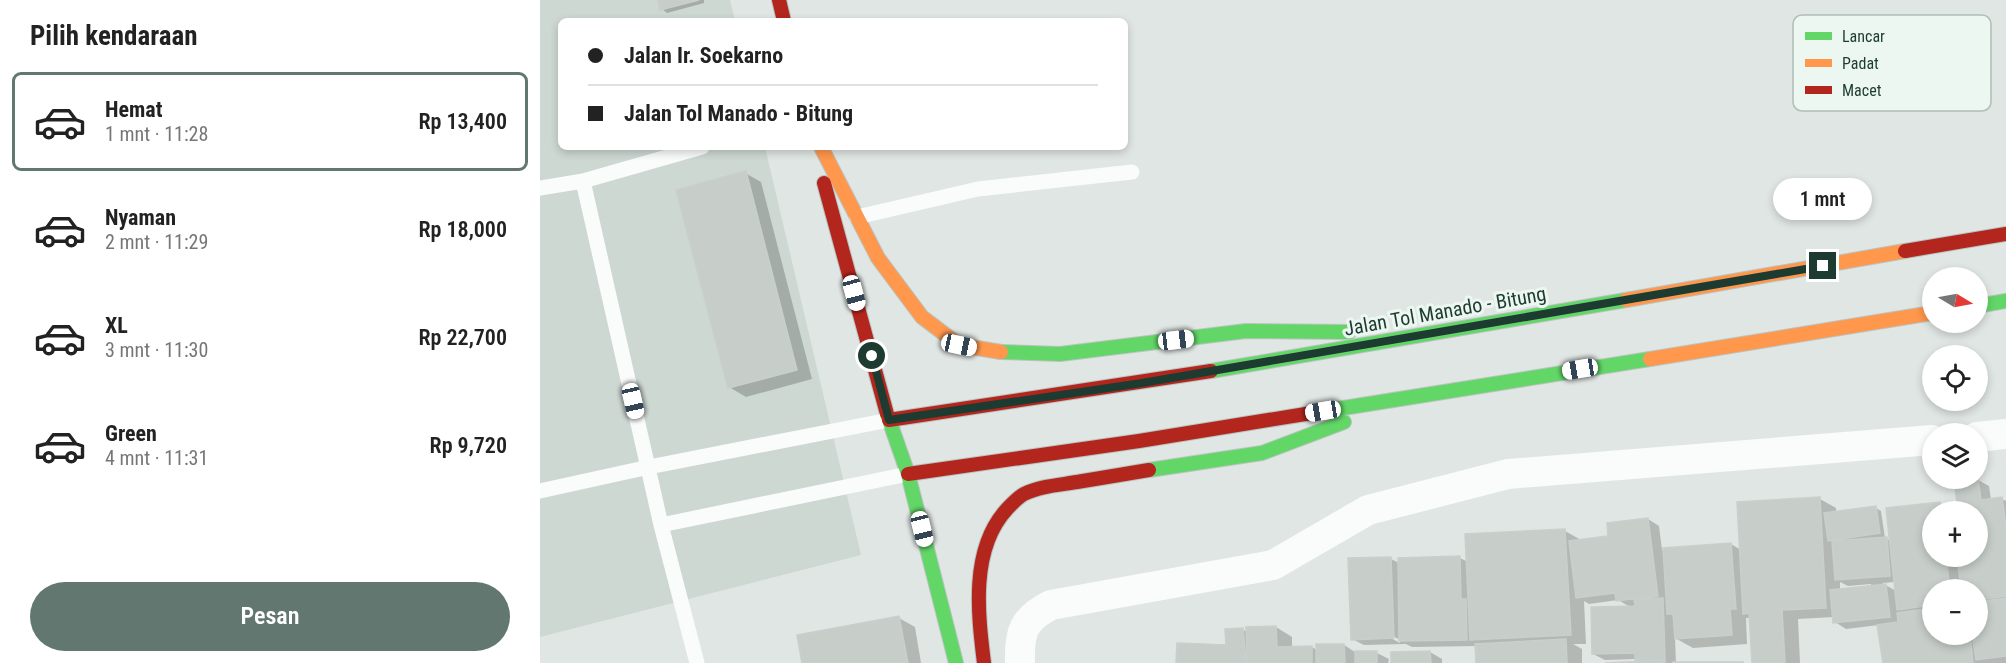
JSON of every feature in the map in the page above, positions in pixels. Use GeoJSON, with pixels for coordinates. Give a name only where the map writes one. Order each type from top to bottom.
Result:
{"type":"FeatureCollection","features":[{"type":"Feature","properties":{"kind":"highway"},"geometry":{"type":"LineString","coordinates":[[779,0],[783,18]]}},
{"type":"Feature","properties":{"kind":"highway"},"geometry":{"type":"LineString","coordinates":[[815,150],[889,420],[908,474],[956,663]]}},
{"type":"Feature","properties":{"kind":"highway"},"geometry":{"type":"LineString","coordinates":[[823,150],[878,258],[922,317],[959,345],[993,352],[1060,354],[1246,331],[1434,333]]}},
{"type":"Feature","properties":{"kind":"highway","name":"Jalan Tol Manado - Bitung"},"geometry":{"type":"LineString","coordinates":[[889,420],[1142,383],[2006,234]]}},
{"type":"Feature","properties":{"kind":"highway"},"geometry":{"type":"LineString","coordinates":[[1988,304],[2006,302]]}},
{"type":"Feature","properties":{"kind":"highway"},"geometry":{"type":"LineString","coordinates":[[908,474],[1138,441],[1922,315]]}},
{"type":"Feature","properties":{"kind":"highway"},"geometry":{"type":"LineString","coordinates":[[984,663],[978,618],[982,557],[999,517],[1019,496],[1043,487],[1262,453],[1416,396]]}},
{"type":"Feature","properties":{"kind":"street"},"geometry":{"type":"LineString","coordinates":[[1988,436],[2006,434]]}},
{"type":"Feature","properties":{"kind":"street"},"geometry":{"type":"LineString","coordinates":[[1020,663],[1020,646],[1024,628],[1035,613],[1051,605],[1273,565],[1368,510],[1508,474],[1922,441]]}},
{"type":"Feature","properties":{"kind":"lane"},"geometry":{"type":"LineString","coordinates":[[540,188],[583,181],[692,150]]}},
{"type":"Feature","properties":{"kind":"lane"},"geometry":{"type":"LineString","coordinates":[[857,217],[978,189],[1132,172]]}},
{"type":"Feature","properties":{"kind":"lane"},"geometry":{"type":"LineString","coordinates":[[583,181],[661,525],[682,613],[697,663]]}},
{"type":"Feature","properties":{"kind":"lane"},"geometry":{"type":"LineString","coordinates":[[540,491],[648,467],[889,420]]}},
{"type":"Feature","properties":{"kind":"lane"},"geometry":{"type":"LineString","coordinates":[[661,525],[908,474]]}},
{"type":"Feature","properties":{"kind":"shaded area"},"geometry":{"type":"Polygon","coordinates":[[[540,0],[730,0],[734,18],[558,18],[558,150],[766,150],[861,555],[540,637],[540,0]]]}},
{"type":"Feature","properties":{"kind":"building"},"geometry":{"type":"Polygon","coordinates":[[[658,0],[699,0],[660,10],[658,0]]]}},
{"type":"Feature","properties":{"kind":"building"},"geometry":{"type":"Polygon","coordinates":[[[746,171],[797,370],[728,388],[676,190],[746,171]]]}},
{"type":"Feature","properties":{"kind":"building"},"geometry":{"type":"Polygon","coordinates":[[[1955,489],[1980,489],[1981,500],[2002,497],[2006,526],[2006,596],[1988,598],[1988,579],[1960,579],[1958,567],[1988,567],[1988,501],[1957,501],[1955,489]]]}},
{"type":"Feature","properties":{"kind":"building"},"geometry":{"type":"Polygon","coordinates":[[[1820,497],[1826,608],[1782,610],[1785,663],[1752,663],[1749,613],[1743,614],[1737,502],[1820,497]]]}},
{"type":"Feature","properties":{"kind":"building"},"geometry":{"type":"Polygon","coordinates":[[[1922,504],[1922,567],[1947,567],[1949,579],[1922,579],[1922,606],[1897,610],[1886,508],[1922,504]]]}},
{"type":"Feature","properties":{"kind":"building"},"geometry":{"type":"Polygon","coordinates":[[[1876,506],[1880,533],[1828,541],[1824,513],[1876,506]]]}},
{"type":"Feature","properties":{"kind":"building"},"geometry":{"type":"Polygon","coordinates":[[[1648,518],[1658,596],[1616,601],[1615,593],[1576,598],[1569,541],[1608,536],[1607,523],[1648,518]]]}},
{"type":"Feature","properties":{"kind":"building"},"geometry":{"type":"Polygon","coordinates":[[[1565,529],[1571,635],[1470,640],[1465,534],[1565,529]]]}},
{"type":"Feature","properties":{"kind":"building"},"geometry":{"type":"Polygon","coordinates":[[[1887,537],[1890,576],[1835,580],[1832,541],[1887,537]]]}},
{"type":"Feature","properties":{"kind":"building"},"geometry":{"type":"Polygon","coordinates":[[[1731,543],[1736,609],[1730,609],[1732,635],[1675,639],[1673,614],[1667,614],[1663,548],[1731,543]]]}},
{"type":"Feature","properties":{"kind":"building"},"geometry":{"type":"Polygon","coordinates":[[[1460,556],[1461,599],[1466,599],[1467,640],[1399,641],[1398,558],[1460,556]]]}},
{"type":"Feature","properties":{"kind":"building"},"geometry":{"type":"Polygon","coordinates":[[[1391,557],[1394,638],[1351,640],[1348,558],[1391,557]]]}},
{"type":"Feature","properties":{"kind":"building"},"geometry":{"type":"Polygon","coordinates":[[[1886,584],[1890,617],[1833,623],[1830,590],[1886,584]]]}},
{"type":"Feature","properties":{"kind":"building"},"geometry":{"type":"Polygon","coordinates":[[[1663,598],[1665,660],[1635,661],[1635,653],[1592,654],[1591,607],[1635,606],[1634,599],[1663,598]]]}},
{"type":"Feature","properties":{"kind":"building"},"geometry":{"type":"Polygon","coordinates":[[[2006,598],[2006,656],[1976,660],[1974,645],[1988,645],[1988,600],[2006,598]]]}},
{"type":"Feature","properties":{"kind":"building"},"geometry":{"type":"Polygon","coordinates":[[[1922,609],[1922,645],[1971,645],[1973,663],[1883,663],[1877,625],[1898,622],[1897,613],[1922,609]]]}},
{"type":"Feature","properties":{"kind":"building"},"geometry":{"type":"Polygon","coordinates":[[[899,616],[908,663],[802,663],[797,635],[899,616]]]}},
{"type":"Feature","properties":{"kind":"building"},"geometry":{"type":"Polygon","coordinates":[[[1276,626],[1277,647],[1312,646],[1312,663],[1247,663],[1246,627],[1276,626]]]}},
{"type":"Feature","properties":{"kind":"building"},"geometry":{"type":"Polygon","coordinates":[[[1243,628],[1246,663],[1176,663],[1177,643],[1226,645],[1225,629],[1243,628]]]}},
{"type":"Feature","properties":{"kind":"building"},"geometry":{"type":"Polygon","coordinates":[[[1566,639],[1567,663],[1476,663],[1475,644],[1566,639]]]}},
{"type":"Feature","properties":{"kind":"building"},"geometry":{"type":"Polygon","coordinates":[[[1316,644],[1344,644],[1345,663],[1316,663],[1316,644]]]}},
{"type":"Feature","properties":{"kind":"building"},"geometry":{"type":"Polygon","coordinates":[[[1355,651],[1377,651],[1377,663],[1355,663],[1355,651]]]}},
{"type":"Feature","properties":{"kind":"building"},"geometry":{"type":"Polygon","coordinates":[[[1430,651],[1431,663],[1391,663],[1391,652],[1430,651]]]}},
{"type":"Feature","properties":{"kind":"building"},"geometry":{"type":"Polygon","coordinates":[[[1665,660],[1665,663],[1605,663],[1665,660]]]}},
{"type":"Feature","properties":{"kind":"building"},"geometry":{"type":"Polygon","coordinates":[[[1743,662],[1743,663],[1673,663],[1743,662]]]}},
{"type":"Feature","properties":{"kind":"traffic: fast"},"geometry":{"type":"LineString","coordinates":[[1211,371],[1626,300]]}},
{"type":"Feature","properties":{"kind":"traffic: fast"},"geometry":{"type":"LineString","coordinates":[[1988,304],[2006,301]]}},
{"type":"Feature","properties":{"kind":"traffic: fast"},"geometry":{"type":"LineString","coordinates":[[1001,352],[1060,354],[1246,331],[1349,332]]}},
{"type":"Feature","properties":{"kind":"traffic: fast"},"geometry":{"type":"LineString","coordinates":[[1318,412],[1650,359]]}},
{"type":"Feature","properties":{"kind":"traffic: fast"},"geometry":{"type":"LineString","coordinates":[[887,414],[908,474],[956,663]]}},
{"type":"Feature","properties":{"kind":"traffic: fast"},"geometry":{"type":"LineString","coordinates":[[1149,470],[1262,453],[1344,422]]}},
{"type":"Feature","properties":{"kind":"traffic: slow"},"geometry":{"type":"LineString","coordinates":[[823,150],[878,258],[922,317],[959,345],[1001,352]]}},
{"type":"Feature","properties":{"kind":"traffic: slow"},"geometry":{"type":"LineString","coordinates":[[1626,300],[1905,251]]}},
{"type":"Feature","properties":{"kind":"traffic: slow"},"geometry":{"type":"LineString","coordinates":[[1650,359],[1922,315]]}},
{"type":"Feature","properties":{"kind":"traffic: jam"},"geometry":{"type":"LineString","coordinates":[[779,0],[783,18]]}},
{"type":"Feature","properties":{"kind":"traffic: jam"},"geometry":{"type":"LineString","coordinates":[[824,183],[887,414]]}},
{"type":"Feature","properties":{"kind":"traffic: jam"},"geometry":{"type":"LineString","coordinates":[[1905,251],[2006,234]]}},
{"type":"Feature","properties":{"kind":"traffic: jam"},"geometry":{"type":"LineString","coordinates":[[889,420],[1211,371]]}},
{"type":"Feature","properties":{"kind":"traffic: jam"},"geometry":{"type":"LineString","coordinates":[[908,474],[1139,441],[1318,412]]}},
{"type":"Feature","properties":{"kind":"traffic: jam"},"geometry":{"type":"LineString","coordinates":[[984,663],[979,603],[982,562],[995,525],[1007,509],[1021,496],[1036,489],[1149,470]]}},
{"type":"Feature","properties":{"kind":"route"},"geometry":{"type":"LineString","coordinates":[[872,356],[889,420],[1142,383],[1823,266]]}}]}
